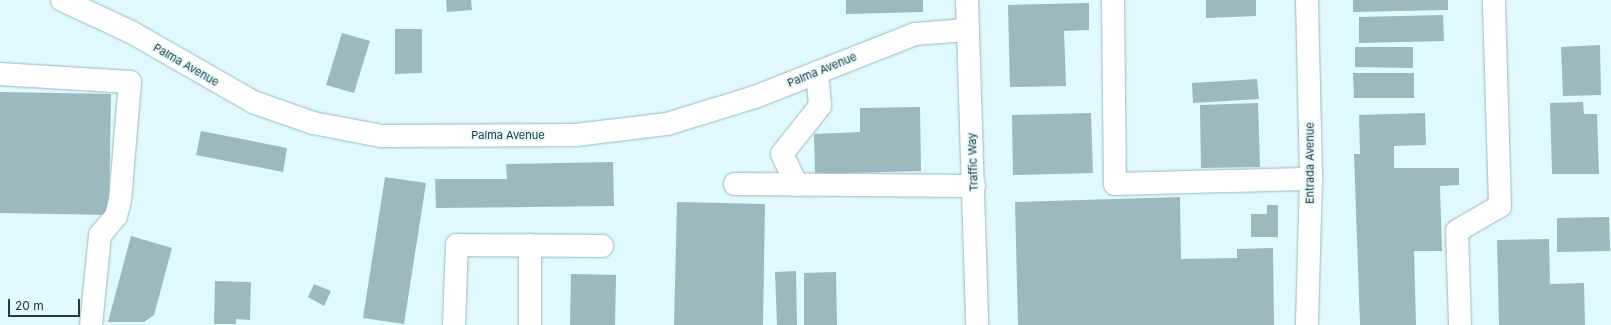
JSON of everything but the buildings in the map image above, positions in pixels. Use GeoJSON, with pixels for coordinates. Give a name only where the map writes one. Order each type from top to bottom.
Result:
{"type":"FeatureCollection","features":[{"type":"Feature","properties":{"kind":"street","name":"Palma Avenue"},"geometry":{"type":"LineString","coordinates":[[62,0],[131,32],[253,102],[313,123],[381,136],[576,135],[622,131],[711,112],[914,34],[967,30]]}},
{"type":"Feature","properties":{"kind":"street","name":"Traffic Way"},"geometry":{"type":"LineString","coordinates":[[967,0],[974,186],[977,325]]}},
{"type":"Feature","properties":{"kind":"street"},"geometry":{"type":"LineString","coordinates":[[1113,0],[1115,184],[1311,179]]}},
{"type":"Feature","properties":{"kind":"street","name":"Entrada Avenue"},"geometry":{"type":"LineString","coordinates":[[1307,0],[1311,179],[1307,325]]}},
{"type":"Feature","properties":{"kind":"street"},"geometry":{"type":"LineString","coordinates":[[1460,325],[1457,231],[1500,206],[1494,0]]}},
{"type":"Feature","properties":{"kind":"street"},"geometry":{"type":"LineString","coordinates":[[797,185],[782,154],[820,106],[817,72]]}},
{"type":"Feature","properties":{"kind":"street"},"geometry":{"type":"LineString","coordinates":[[0,74],[130,82],[120,200],[116,216],[100,235],[90,325]]}},
{"type":"Feature","properties":{"kind":"street"},"geometry":{"type":"LineString","coordinates":[[735,184],[974,186]]}},
{"type":"Feature","properties":{"kind":"street"},"geometry":{"type":"LineString","coordinates":[[454,325],[457,245],[602,246]]}},
{"type":"Feature","properties":{"kind":"street"},"geometry":{"type":"LineString","coordinates":[[530,245],[530,325]]}}]}
